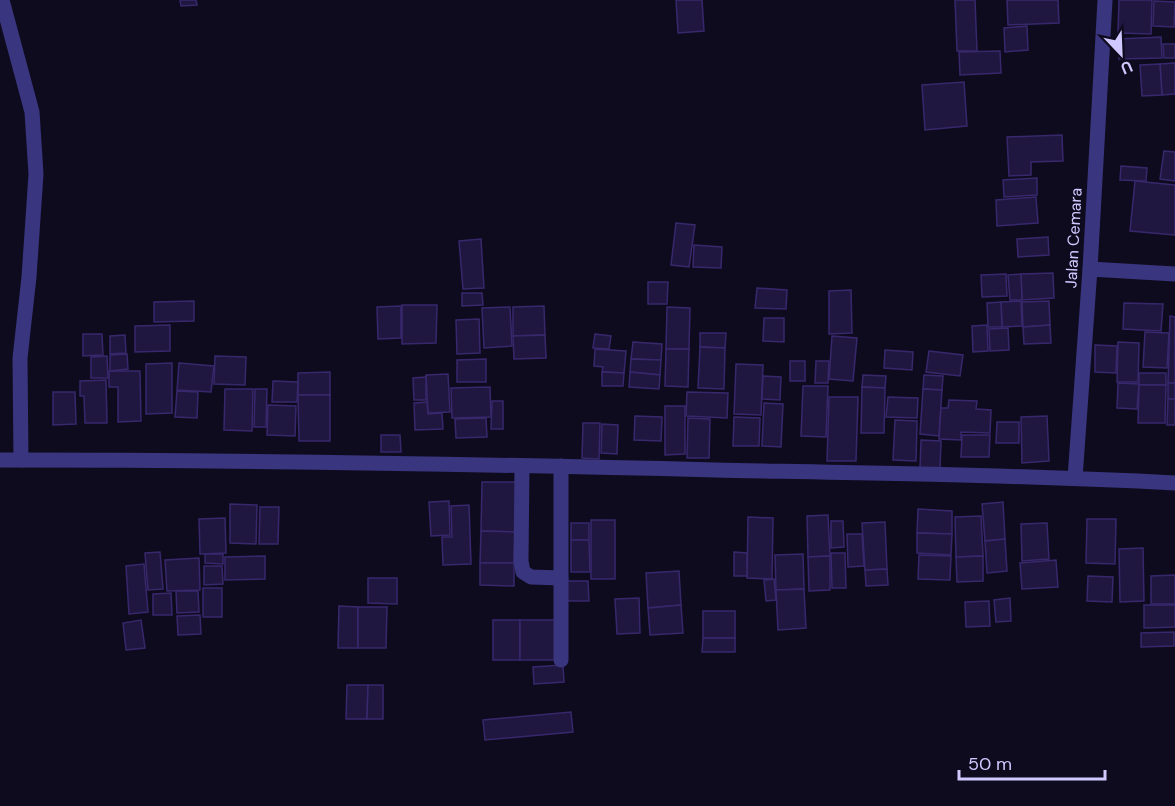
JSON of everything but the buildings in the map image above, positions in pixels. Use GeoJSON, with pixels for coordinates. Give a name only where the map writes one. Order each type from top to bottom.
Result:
{"type":"FeatureCollection","features":[{"type":"Feature","properties":{"kind":"street"},"geometry":{"type":"LineString","coordinates":[[2,0],[32,112],[36,174],[29,277],[20,358],[21,460]]}},
{"type":"Feature","properties":{"kind":"street","name":"Jalan Cemara"},"geometry":{"type":"LineString","coordinates":[[1075,478],[1090,269],[1104,0]]}},
{"type":"Feature","properties":{"kind":"street"},"geometry":{"type":"LineString","coordinates":[[1090,269],[1175,274]]}},
{"type":"Feature","properties":{"kind":"street"},"geometry":{"type":"LineString","coordinates":[[0,460],[144,459],[561,466],[1075,478],[1175,483]]}},
{"type":"Feature","properties":{"kind":"street"},"geometry":{"type":"LineString","coordinates":[[522,466],[521,561],[524,572],[531,577],[561,578]]}},
{"type":"Feature","properties":{"kind":"street"},"geometry":{"type":"LineString","coordinates":[[561,466],[561,660]]}}]}
